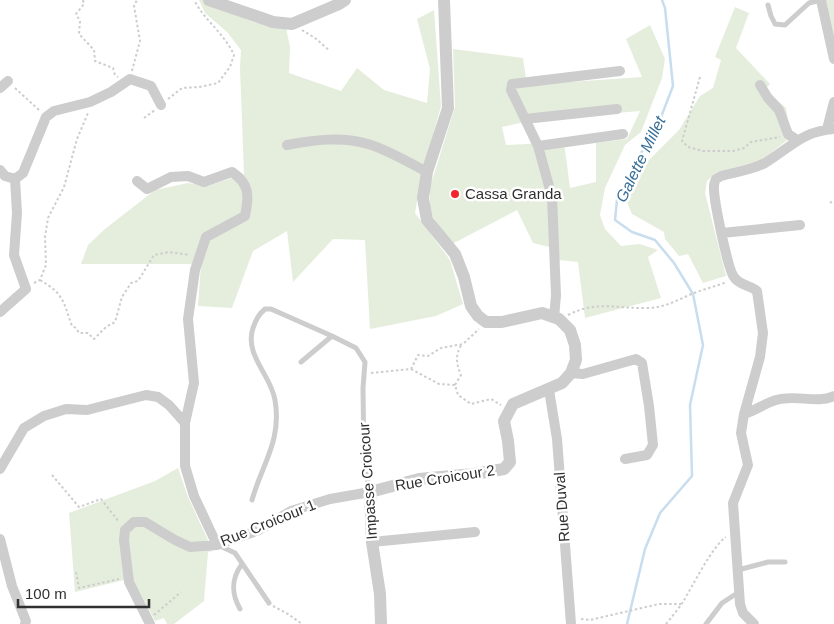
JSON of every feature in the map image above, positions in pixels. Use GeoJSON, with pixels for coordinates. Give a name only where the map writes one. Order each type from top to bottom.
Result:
{"type":"FeatureCollection","features":[{"type":"Feature","properties":{"kind":"street"},"geometry":{"type":"LineString","coordinates":[[210,0],[273,22],[292,24],[345,0]]}},
{"type":"Feature","properties":{"kind":"street"},"geometry":{"type":"LineString","coordinates":[[444,0],[448,108],[427,172],[423,198],[427,220],[455,254],[464,277],[471,306],[478,316],[486,322],[502,322],[542,313],[557,319],[570,330],[575,345],[576,360],[571,373],[562,383],[513,404],[509,410]]}},
{"type":"Feature","properties":{"kind":"street"},"geometry":{"type":"LineString","coordinates":[[821,0],[834,59]]}},
{"type":"Feature","properties":{"kind":"street"},"geometry":{"type":"LineString","coordinates":[[557,319],[552,197],[538,146],[510,86],[514,83],[620,71]]}},
{"type":"Feature","properties":{"kind":"street"},"geometry":{"type":"LineString","coordinates":[[15,180],[23,173],[46,117],[54,111],[90,102],[128,80],[151,86],[161,105]]}},
{"type":"Feature","properties":{"kind":"street"},"geometry":{"type":"LineString","coordinates":[[760,85],[779,110],[788,134],[795,141]]}},
{"type":"Feature","properties":{"kind":"street"},"geometry":{"type":"LineString","coordinates":[[754,624],[743,613],[740,604],[734,503],[748,465],[741,433],[744,414],[760,357],[763,333],[756,291],[735,279],[730,271],[714,192],[716,179],[765,163],[795,141],[831,129],[834,102]]}},
{"type":"Feature","properties":{"kind":"street"},"geometry":{"type":"LineString","coordinates":[[525,119],[617,109]]}},
{"type":"Feature","properties":{"kind":"street"},"geometry":{"type":"LineString","coordinates":[[538,146],[623,134]]}},
{"type":"Feature","properties":{"kind":"street"},"geometry":{"type":"LineString","coordinates":[[287,145],[312,140],[336,139],[365,143],[380,148],[427,172]]}},
{"type":"Feature","properties":{"kind":"street"},"geometry":{"type":"LineString","coordinates":[[0,170],[5,176],[15,180]]}},
{"type":"Feature","properties":{"kind":"street"},"geometry":{"type":"LineString","coordinates":[[137,181],[148,189],[170,177],[188,176],[204,182],[232,172],[241,179],[249,197],[245,216],[206,237],[194,270],[188,319],[194,383],[185,423],[185,466],[194,496],[217,545]]}},
{"type":"Feature","properties":{"kind":"street"},"geometry":{"type":"LineString","coordinates":[[0,312],[26,289],[14,256],[17,213],[15,180]]}},
{"type":"Feature","properties":{"kind":"street"},"geometry":{"type":"LineString","coordinates":[[722,233],[800,225]]}},
{"type":"Feature","properties":{"kind":"street"},"geometry":{"type":"LineString","coordinates":[[571,373],[583,374],[636,359],[642,363],[653,445],[648,455],[625,459]]}},
{"type":"Feature","properties":{"kind":"street","name":"Rue Duval"},"geometry":{"type":"LineString","coordinates":[[549,390],[558,439],[571,621]]}},
{"type":"Feature","properties":{"kind":"street"},"geometry":{"type":"LineString","coordinates":[[0,469],[24,428],[44,416],[66,409],[87,410],[146,395],[158,397],[169,405],[185,423]]}},
{"type":"Feature","properties":{"kind":"street"},"geometry":{"type":"LineString","coordinates":[[744,414],[775,400],[815,400],[834,396]]}},
{"type":"Feature","properties":{"kind":"street","name":"Rue Croicour 2"},"geometry":{"type":"LineString","coordinates":[[370,492],[419,479],[504,469],[510,462],[504,421],[509,410]]}},
{"type":"Feature","properties":{"kind":"street","name":"Impasse Croicour"},"geometry":{"type":"LineString","coordinates":[[370,492],[372,542],[380,594],[382,624]]}},
{"type":"Feature","properties":{"kind":"street","name":"Rue Croicour 1"},"geometry":{"type":"LineString","coordinates":[[125,530],[134,522],[145,522],[190,547],[217,545],[259,530],[291,511],[330,499],[370,492]]}},
{"type":"Feature","properties":{"kind":"street"},"geometry":{"type":"LineString","coordinates":[[125,530],[124,540],[129,582],[149,622]]}},
{"type":"Feature","properties":{"kind":"street"},"geometry":{"type":"LineString","coordinates":[[372,542],[475,532]]}},
{"type":"Feature","properties":{"kind":"street"},"geometry":{"type":"LineString","coordinates":[[0,539],[12,586],[26,621],[25,624]]}},
{"type":"Feature","properties":{"kind":"lane"},"geometry":{"type":"LineString","coordinates":[[768,5],[775,24],[785,25],[809,3],[821,0]]}},
{"type":"Feature","properties":{"kind":"lane","name":"Impasse Croicour"},"geometry":{"type":"LineString","coordinates":[[252,500],[272,448],[277,420],[275,398],[270,384],[251,348],[250,337],[257,317],[265,310],[272,310],[356,348],[365,362],[364,463],[370,492]]}},
{"type":"Feature","properties":{"kind":"lane"},"geometry":{"type":"LineString","coordinates":[[301,362],[332,336]]}},
{"type":"Feature","properties":{"kind":"lane"},"geometry":{"type":"LineString","coordinates":[[217,545],[235,553],[269,603]]}},
{"type":"Feature","properties":{"kind":"lane"},"geometry":{"type":"LineString","coordinates":[[738,571],[768,562],[785,562]]}},
{"type":"Feature","properties":{"kind":"lane"},"geometry":{"type":"LineString","coordinates":[[240,609],[233,597],[236,573],[242,564]]}},
{"type":"Feature","properties":{"kind":"lane"},"geometry":{"type":"LineString","coordinates":[[706,624],[722,603],[739,592]]}},
{"type":"Feature","properties":{"kind":"path"},"geometry":{"type":"LineString","coordinates":[[83,0],[84,4],[76,14],[80,21],[79,34],[94,50],[95,61],[113,68],[115,75],[128,80],[140,41],[134,6],[137,0]]}},
{"type":"Feature","properties":{"kind":"path"},"geometry":{"type":"LineString","coordinates":[[144,118],[182,88],[218,83],[230,67],[234,55],[229,44],[201,13],[194,0]]}},
{"type":"Feature","properties":{"kind":"path"},"geometry":{"type":"LineString","coordinates":[[292,24],[315,38],[330,51]]}},
{"type":"Feature","properties":{"kind":"path"},"geometry":{"type":"LineString","coordinates":[[700,78],[682,141],[688,147],[702,151],[733,151],[744,148],[751,142],[780,137],[795,141]]}},
{"type":"Feature","properties":{"kind":"path"},"geometry":{"type":"LineString","coordinates":[[4,84],[46,117]]}},
{"type":"Feature","properties":{"kind":"path"},"geometry":{"type":"LineString","coordinates":[[26,289],[40,280],[46,265],[45,237],[48,218],[64,187],[77,139],[88,113],[90,102]]}},
{"type":"Feature","properties":{"kind":"path"},"geometry":{"type":"LineString","coordinates":[[830,203],[834,200]]}},
{"type":"Feature","properties":{"kind":"path"},"geometry":{"type":"LineString","coordinates":[[40,280],[54,288],[63,300],[72,326],[79,333],[88,332],[94,339],[106,327],[115,322],[122,296],[131,283],[138,281],[154,255],[169,252],[185,253],[198,259]]}},
{"type":"Feature","properties":{"kind":"path"},"geometry":{"type":"LineString","coordinates":[[557,319],[577,310],[604,305],[648,308],[671,304],[735,279]]}},
{"type":"Feature","properties":{"kind":"path"},"geometry":{"type":"LineString","coordinates":[[486,322],[462,344],[457,352],[458,368],[461,375],[455,385],[458,395],[472,404],[491,398],[509,410]]}},
{"type":"Feature","properties":{"kind":"path"},"geometry":{"type":"LineString","coordinates":[[410,369],[418,355],[428,356],[441,348],[462,344]]}},
{"type":"Feature","properties":{"kind":"path"},"geometry":{"type":"LineString","coordinates":[[364,373],[410,369],[439,384],[455,385]]}},
{"type":"Feature","properties":{"kind":"path"},"geometry":{"type":"LineString","coordinates":[[52,475],[79,507],[101,499],[125,530]]}},
{"type":"Feature","properties":{"kind":"path"},"geometry":{"type":"LineString","coordinates":[[666,624],[723,539],[735,532]]}},
{"type":"Feature","properties":{"kind":"path"},"geometry":{"type":"LineString","coordinates":[[76,572],[78,588],[128,577]]}},
{"type":"Feature","properties":{"kind":"path"},"geometry":{"type":"LineString","coordinates":[[149,622],[181,592]]}},
{"type":"Feature","properties":{"kind":"path"},"geometry":{"type":"LineString","coordinates":[[269,603],[302,624]]}},
{"type":"Feature","properties":{"kind":"path"},"geometry":{"type":"LineString","coordinates":[[571,621],[590,620],[659,604],[681,604]]}},
{"type":"Feature","properties":{"kind":"green space"},"geometry":{"type":"Polygon","coordinates":[[[199,0],[203,0],[253,22],[286,28],[290,47],[289,73],[341,91],[357,68],[384,90],[427,103],[430,69],[417,19],[434,10],[441,106],[421,178],[415,213],[450,260],[463,304],[436,316],[370,329],[365,240],[333,239],[293,282],[287,231],[253,251],[232,308],[198,306],[201,264],[81,264],[88,245],[105,229],[155,190],[188,183],[208,186],[244,174],[241,50],[227,32],[205,13],[199,0]]]}},
{"type":"Feature","properties":{"kind":"green space"},"geometry":{"type":"Polygon","coordinates":[[[826,0],[834,0],[834,36],[826,0]]]}},
{"type":"Feature","properties":{"kind":"green space"},"geometry":{"type":"Polygon","coordinates":[[[735,7],[749,13],[736,48],[770,84],[765,89],[786,108],[791,137],[762,160],[717,172],[707,181],[705,193],[726,276],[703,283],[688,254],[679,256],[665,239],[664,232],[632,214],[626,200],[643,166],[679,130],[700,96],[713,88],[721,60],[715,57],[735,7]]]}},
{"type":"Feature","properties":{"kind":"green space"},"geometry":{"type":"Polygon","coordinates":[[[650,25],[665,59],[662,78],[641,132],[625,145],[605,188],[600,215],[605,229],[621,246],[640,244],[658,250],[648,257],[661,298],[585,318],[578,262],[558,260],[558,249],[533,243],[517,210],[452,244],[430,213],[430,187],[455,107],[453,49],[523,58],[527,85],[642,77],[626,39],[650,25]],[[640,111],[533,120],[502,127],[506,145],[564,142],[570,188],[596,182],[596,143],[627,139],[640,111]]]}},
{"type":"Feature","properties":{"kind":"green space"},"geometry":{"type":"Polygon","coordinates":[[[178,468],[188,497],[213,551],[208,552],[204,601],[174,624],[167,624],[164,618],[155,621],[132,578],[75,592],[69,513],[155,481],[178,468]]]}},
{"type":"Feature","properties":{"kind":"waterway","name":"Galette Millet"},"geometry":{"type":"LineString","coordinates":[[627,624],[645,549],[660,513],[692,476],[690,405],[703,345],[693,294],[674,263],[655,240],[632,232],[615,220],[617,200],[634,164],[656,130],[673,86],[665,8],[662,0]]}},
{"type":"Feature","properties":{"kind":"place","name":"Cassa Granda"},"geometry":{"type":"Point","coordinates":[455,194]}}]}
